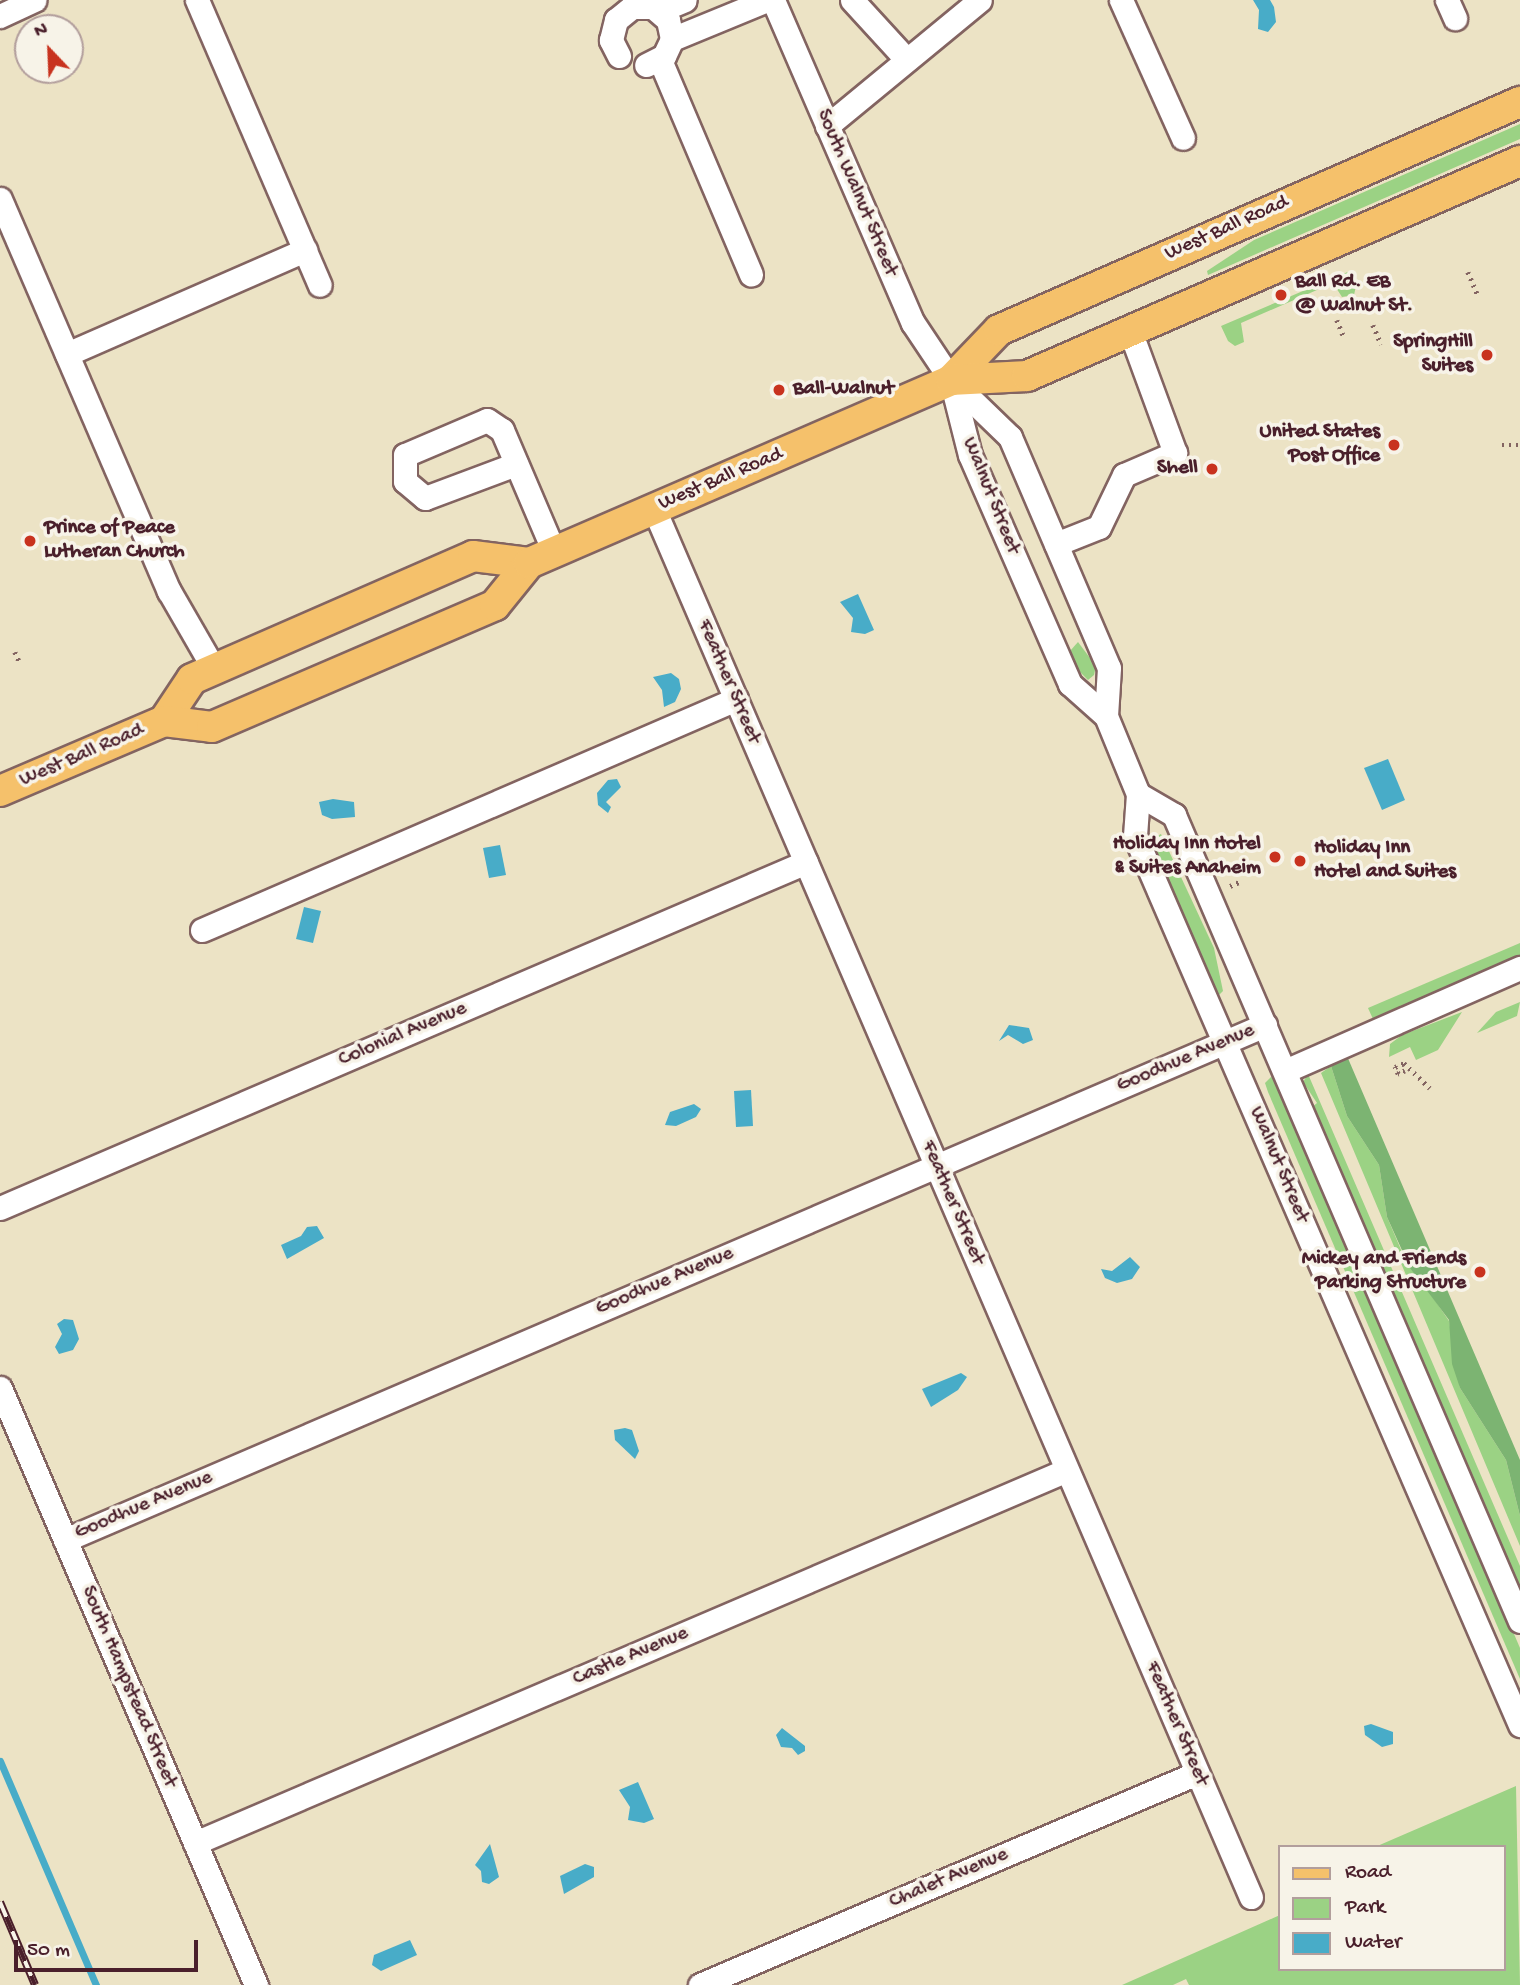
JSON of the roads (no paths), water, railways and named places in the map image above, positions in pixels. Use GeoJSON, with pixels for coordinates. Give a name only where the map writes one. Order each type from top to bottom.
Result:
{"type":"FeatureCollection","features":[{"type":"Feature","properties":{"kind":"main road","name":"West Ball Road"},"geometry":{"type":"LineString","coordinates":[[951,380],[999,330],[1520,102]]}},
{"type":"Feature","properties":{"kind":"main road","name":"West Ball Road"},"geometry":{"type":"LineString","coordinates":[[0,791],[164,721],[212,727],[495,605],[541,558],[951,380],[1027,376],[1520,161]]}},
{"type":"Feature","properties":{"kind":"main road","name":"West Ball Road"},"geometry":{"type":"LineString","coordinates":[[164,721],[192,679],[473,556],[541,558]]}},
{"type":"Feature","properties":{"kind":"street"},"geometry":{"type":"LineString","coordinates":[[0,16],[35,0]]}},
{"type":"Feature","properties":{"kind":"street"},"geometry":{"type":"LineString","coordinates":[[197,0],[320,285]]}},
{"type":"Feature","properties":{"kind":"street"},"geometry":{"type":"LineString","coordinates":[[659,11],[685,0]]}},
{"type":"Feature","properties":{"kind":"street"},"geometry":{"type":"LineString","coordinates":[[751,274],[653,63],[672,39],[767,0]]}},
{"type":"Feature","properties":{"kind":"street","name":"South Walnut Street"},"geometry":{"type":"LineString","coordinates":[[773,0],[913,323],[951,380]]}},
{"type":"Feature","properties":{"kind":"street"},"geometry":{"type":"LineString","coordinates":[[852,0],[907,60]]}},
{"type":"Feature","properties":{"kind":"street"},"geometry":{"type":"LineString","coordinates":[[827,127],[981,0]]}},
{"type":"Feature","properties":{"kind":"street"},"geometry":{"type":"LineString","coordinates":[[1121,0],[1183,138]]}},
{"type":"Feature","properties":{"kind":"street"},"geometry":{"type":"LineString","coordinates":[[619,56],[612,29],[625,4],[642,5],[659,11],[668,20],[672,39]]}},
{"type":"Feature","properties":{"kind":"street"},"geometry":{"type":"LineString","coordinates":[[0,200],[169,591],[214,669]]}},
{"type":"Feature","properties":{"kind":"street"},"geometry":{"type":"LineString","coordinates":[[67,354],[305,250]]}},
{"type":"Feature","properties":{"kind":"street"},"geometry":{"type":"LineString","coordinates":[[1056,544],[1099,527],[1124,475],[1175,453],[1130,331]]}},
{"type":"Feature","properties":{"kind":"street","name":"Walnut Street"},"geometry":{"type":"LineString","coordinates":[[951,380],[1010,437],[1109,668],[1106,716],[1138,794],[1135,836],[1520,1725]]}},
{"type":"Feature","properties":{"kind":"street","name":"Walnut Street"},"geometry":{"type":"LineString","coordinates":[[951,380],[970,455],[1070,684],[1106,716]]}},
{"type":"Feature","properties":{"kind":"street"},"geometry":{"type":"LineString","coordinates":[[516,464],[425,498],[405,481],[405,455],[487,420],[502,430],[516,464],[541,558]]}},
{"type":"Feature","properties":{"kind":"street","name":"Feather Street"},"geometry":{"type":"LineString","coordinates":[[654,509],[1251,1897]]}},
{"type":"Feature","properties":{"kind":"street"},"geometry":{"type":"LineString","coordinates":[[202,930],[736,699]]}},
{"type":"Feature","properties":{"kind":"street","name":"Walnut Street"},"geometry":{"type":"LineString","coordinates":[[1138,794],[1174,816],[1520,1621]]}},
{"type":"Feature","properties":{"kind":"street","name":"Colonial Avenue"},"geometry":{"type":"LineString","coordinates":[[0,1208],[806,862]]}},
{"type":"Feature","properties":{"kind":"street"},"geometry":{"type":"LineString","coordinates":[[1285,1071],[1520,968]]}},
{"type":"Feature","properties":{"kind":"street","name":"Goodhue Avenue"},"geometry":{"type":"LineString","coordinates":[[65,1540],[1265,1024]]}},
{"type":"Feature","properties":{"kind":"street","name":"South Hampstead Street"},"geometry":{"type":"LineString","coordinates":[[0,1388],[256,1985]]}},
{"type":"Feature","properties":{"kind":"street","name":"Castle Avenue"},"geometry":{"type":"LineString","coordinates":[[195,1843],[1067,1470]]}},
{"type":"Feature","properties":{"kind":"street","name":"Chalet Avenue"},"geometry":{"type":"LineString","coordinates":[[700,1985],[1197,1773]]}},
{"type":"Feature","properties":{"kind":"water"},"geometry":{"type":"Polygon","coordinates":[[[1253,0],[1270,0],[1274,7],[1276,22],[1268,32],[1258,29],[1259,10],[1253,0]]]}},
{"type":"Feature","properties":{"kind":"water"},"geometry":{"type":"Polygon","coordinates":[[[858,594],[874,630],[865,634],[851,632],[853,618],[840,602],[858,594]]]}},
{"type":"Feature","properties":{"kind":"water"},"geometry":{"type":"Polygon","coordinates":[[[671,673],[679,679],[681,689],[675,702],[664,707],[662,690],[653,677],[671,673]]]}},
{"type":"Feature","properties":{"kind":"water"},"geometry":{"type":"Polygon","coordinates":[[[1388,759],[1405,800],[1382,810],[1364,768],[1388,759]]]}},
{"type":"Feature","properties":{"kind":"water"},"geometry":{"type":"Polygon","coordinates":[[[617,779],[621,787],[606,802],[611,807],[608,813],[598,805],[597,793],[608,780],[617,779]]]}},
{"type":"Feature","properties":{"kind":"water"},"geometry":{"type":"Polygon","coordinates":[[[333,799],[354,802],[355,817],[332,819],[322,815],[319,802],[333,799]]]}},
{"type":"Feature","properties":{"kind":"water"},"geometry":{"type":"Polygon","coordinates":[[[500,845],[506,875],[489,878],[483,848],[500,845]]]}},
{"type":"Feature","properties":{"kind":"water"},"geometry":{"type":"Polygon","coordinates":[[[304,907],[321,911],[313,943],[296,939],[304,907]]]}},
{"type":"Feature","properties":{"kind":"water"},"geometry":{"type":"Polygon","coordinates":[[[1009,1025],[1029,1028],[1033,1040],[1023,1044],[1008,1035],[999,1041],[1009,1025]]]}},
{"type":"Feature","properties":{"kind":"water"},"geometry":{"type":"Polygon","coordinates":[[[751,1090],[753,1126],[736,1127],[734,1091],[751,1090]]]}},
{"type":"Feature","properties":{"kind":"water"},"geometry":{"type":"Polygon","coordinates":[[[694,1104],[701,1109],[696,1117],[676,1126],[665,1125],[670,1112],[694,1104]]]}},
{"type":"Feature","properties":{"kind":"water"},"geometry":{"type":"Polygon","coordinates":[[[317,1226],[324,1238],[287,1259],[281,1245],[301,1236],[307,1227],[317,1226]]]}},
{"type":"Feature","properties":{"kind":"water"},"geometry":{"type":"Polygon","coordinates":[[[1130,1257],[1140,1267],[1132,1279],[1117,1283],[1105,1278],[1101,1269],[1112,1271],[1130,1257]]]}},
{"type":"Feature","properties":{"kind":"water"},"geometry":{"type":"Polygon","coordinates":[[[64,1319],[73,1320],[79,1339],[73,1350],[59,1354],[55,1347],[62,1334],[57,1324],[64,1319]]]}},
{"type":"Feature","properties":{"kind":"water"},"geometry":{"type":"Polygon","coordinates":[[[961,1373],[967,1377],[958,1390],[931,1407],[922,1389],[961,1373]]]}},
{"type":"Feature","properties":{"kind":"water"},"geometry":{"type":"Polygon","coordinates":[[[614,1430],[632,1430],[639,1451],[635,1459],[615,1440],[614,1430]]]}},
{"type":"Feature","properties":{"kind":"water"},"geometry":{"type":"Polygon","coordinates":[[[1371,1724],[1393,1732],[1393,1744],[1382,1747],[1365,1735],[1364,1726],[1371,1724]]]}},
{"type":"Feature","properties":{"kind":"water"},"geometry":{"type":"Polygon","coordinates":[[[782,1728],[805,1746],[805,1751],[798,1755],[792,1748],[781,1747],[776,1735],[782,1728]]]}},
{"type":"Feature","properties":{"kind":"water"},"geometry":{"type":"Polygon","coordinates":[[[638,1782],[654,1819],[644,1823],[628,1820],[630,1807],[619,1790],[638,1782]]]}},
{"type":"Feature","properties":{"kind":"water"},"geometry":{"type":"Polygon","coordinates":[[[490,1844],[499,1877],[489,1884],[482,1882],[481,1871],[475,1865],[490,1844]]]}},
{"type":"Feature","properties":{"kind":"water"},"geometry":{"type":"Polygon","coordinates":[[[585,1864],[594,1867],[594,1877],[564,1894],[560,1876],[585,1864]]]}},
{"type":"Feature","properties":{"kind":"water"},"geometry":{"type":"Polygon","coordinates":[[[410,1940],[417,1955],[381,1971],[372,1965],[374,1955],[410,1940]]]}},
{"type":"Feature","properties":{"kind":"waterway"},"geometry":{"type":"LineString","coordinates":[[0,1761],[96,1985]]}},
{"type":"Feature","properties":{"kind":"railway"},"geometry":{"type":"LineString","coordinates":[[0,1902],[35,1985]]}},
{"type":"Feature","properties":{"kind":"place","name":"Ball Rd. EB @ Walnut St."},"geometry":{"type":"Point","coordinates":[1281,295]}},
{"type":"Feature","properties":{"kind":"place","name":"SpringHill Suites"},"geometry":{"type":"Point","coordinates":[1487,355]}},
{"type":"Feature","properties":{"kind":"place","name":"Ball-Walnut"},"geometry":{"type":"Point","coordinates":[779,390]}},
{"type":"Feature","properties":{"kind":"place","name":"United States Post Office"},"geometry":{"type":"Point","coordinates":[1394,445]}},
{"type":"Feature","properties":{"kind":"place","name":"Shell"},"geometry":{"type":"Point","coordinates":[1212,469]}},
{"type":"Feature","properties":{"kind":"place","name":"Prince of Peace Lutheran Church"},"geometry":{"type":"Point","coordinates":[30,541]}},
{"type":"Feature","properties":{"kind":"place","name":"Holiday Inn Hotel & Suites Anaheim"},"geometry":{"type":"Point","coordinates":[1275,857]}},
{"type":"Feature","properties":{"kind":"place","name":"Holiday Inn Hotel and Suites"},"geometry":{"type":"Point","coordinates":[1300,861]}},
{"type":"Feature","properties":{"kind":"place","name":"Mickey and Friends Parking Structure"},"geometry":{"type":"Point","coordinates":[1480,1272]}}]}
